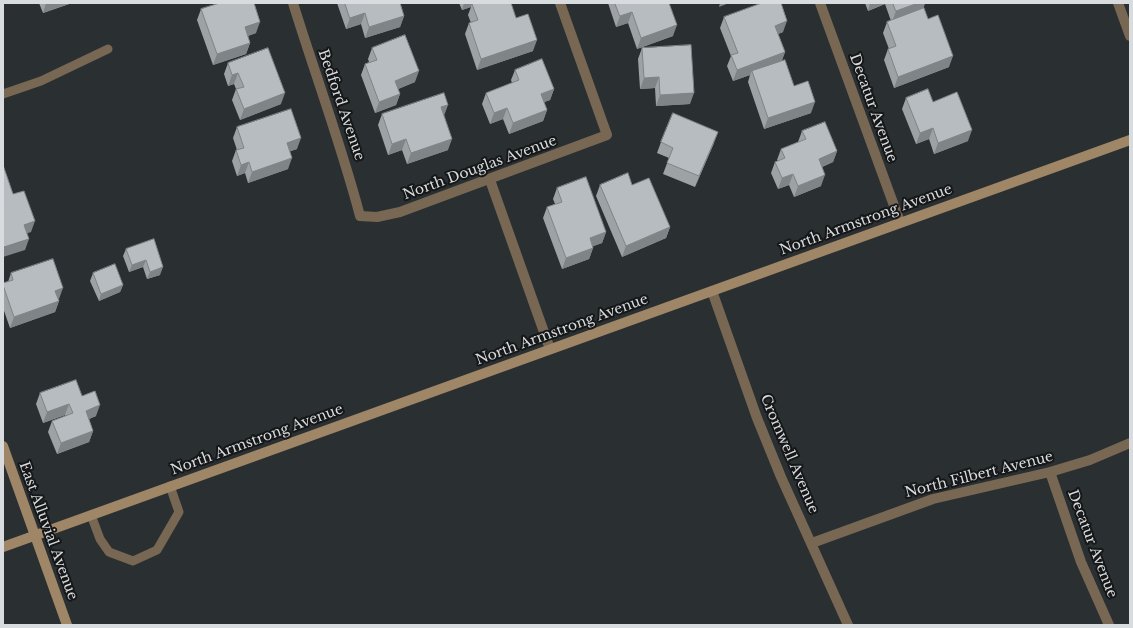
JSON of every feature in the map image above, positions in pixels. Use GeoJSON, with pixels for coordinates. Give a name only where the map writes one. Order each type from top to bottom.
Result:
{"type":"FeatureCollection","features":[{"type":"Feature","properties":{"kind":"street","name":"Bedford Avenue"},"geometry":{"type":"LineString","coordinates":[[293,3],[321,92],[347,167],[360,216]]}},
{"type":"Feature","properties":{"kind":"street","name":"North Douglas Avenue"},"geometry":{"type":"LineString","coordinates":[[360,216],[377,217],[400,212],[607,136],[560,3]]}},
{"type":"Feature","properties":{"kind":"street","name":"Decatur Avenue"},"geometry":{"type":"LineString","coordinates":[[820,3],[900,222]]}},
{"type":"Feature","properties":{"kind":"street"},"geometry":{"type":"LineString","coordinates":[[1118,3],[1130,36]]}},
{"type":"Feature","properties":{"kind":"street","name":"North Armstrong Avenue"},"geometry":{"type":"LineString","coordinates":[[3,547],[1130,140]]}},
{"type":"Feature","properties":{"kind":"street"},"geometry":{"type":"LineString","coordinates":[[490,180],[550,350]]}},
{"type":"Feature","properties":{"kind":"street","name":"Cromwell Avenue"},"geometry":{"type":"LineString","coordinates":[[712,291],[759,424],[781,477],[848,625]]}},
{"type":"Feature","properties":{"kind":"street","name":"North Filbert Avenue"},"geometry":{"type":"LineString","coordinates":[[812,543],[933,499],[1050,472],[1090,460],[1130,442]]}},
{"type":"Feature","properties":{"kind":"street","name":"East Alluvial Avenue"},"geometry":{"type":"LineString","coordinates":[[3,446],[68,625]]}},
{"type":"Feature","properties":{"kind":"street","name":"Decatur Avenue"},"geometry":{"type":"LineString","coordinates":[[1050,472],[1081,562],[1109,625]]}},
{"type":"Feature","properties":{"kind":"lane"},"geometry":{"type":"LineString","coordinates":[[3,94],[41,81],[108,49]]}},
{"type":"Feature","properties":{"kind":"lane"},"geometry":{"type":"LineString","coordinates":[[91,515],[100,539],[109,552],[133,561],[157,550],[179,512],[170,486]]}},
{"type":"Feature","properties":{"kind":"building"},"geometry":{"type":"Polygon","coordinates":[[[220,3],[254,3],[260,22],[245,27],[250,43],[217,54],[201,9],[220,3]]]}},
{"type":"Feature","properties":{"kind":"building"},"geometry":{"type":"Polygon","coordinates":[[[345,3],[400,3],[404,16],[369,27],[365,13],[350,18],[345,3]]]}},
{"type":"Feature","properties":{"kind":"building"},"geometry":{"type":"Polygon","coordinates":[[[511,3],[516,18],[528,14],[537,40],[481,59],[469,23],[478,20],[472,4],[511,3]]]}},
{"type":"Feature","properties":{"kind":"building"},"geometry":{"type":"Polygon","coordinates":[[[615,3],[669,3],[677,25],[641,38],[632,12],[620,16],[615,3]]]}},
{"type":"Feature","properties":{"kind":"building"},"geometry":{"type":"Polygon","coordinates":[[[762,3],[781,3],[787,21],[775,26],[785,52],[737,70],[731,55],[738,53],[724,17],[762,3]]]}},
{"type":"Feature","properties":{"kind":"building"},"geometry":{"type":"Polygon","coordinates":[[[893,3],[918,3],[896,11],[893,3]]]}},
{"type":"Feature","properties":{"kind":"building"},"geometry":{"type":"Polygon","coordinates":[[[924,8],[928,19],[938,15],[953,56],[898,77],[888,49],[896,46],[887,22],[924,8]]]}},
{"type":"Feature","properties":{"kind":"building"},"geometry":{"type":"Polygon","coordinates":[[[405,35],[419,71],[395,81],[400,94],[379,102],[365,64],[377,60],[372,48],[405,35]]]}},
{"type":"Feature","properties":{"kind":"building"},"geometry":{"type":"Polygon","coordinates":[[[691,45],[694,93],[660,95],[659,77],[644,78],[642,48],[691,45]]]}},
{"type":"Feature","properties":{"kind":"building"},"geometry":{"type":"Polygon","coordinates":[[[268,48],[285,93],[244,109],[236,89],[244,87],[238,73],[232,75],[228,63],[268,48]]]}},
{"type":"Feature","properties":{"kind":"building"},"geometry":{"type":"Polygon","coordinates":[[[542,59],[554,89],[541,94],[547,110],[513,123],[507,108],[494,113],[486,93],[519,80],[515,70],[542,59]]]}},
{"type":"Feature","properties":{"kind":"building"},"geometry":{"type":"Polygon","coordinates":[[[785,60],[794,86],[808,81],[815,102],[768,118],[752,71],[785,60]]]}},
{"type":"Feature","properties":{"kind":"building"},"geometry":{"type":"Polygon","coordinates":[[[928,89],[933,102],[957,92],[972,130],[938,143],[933,128],[920,133],[906,98],[928,89]]]}},
{"type":"Feature","properties":{"kind":"building"},"geometry":{"type":"Polygon","coordinates":[[[444,93],[448,105],[441,107],[452,139],[411,153],[406,139],[392,144],[382,114],[444,93]]]}},
{"type":"Feature","properties":{"kind":"building"},"geometry":{"type":"Polygon","coordinates":[[[291,109],[301,138],[287,143],[292,158],[252,172],[249,162],[241,165],[236,150],[244,148],[237,127],[291,109]]]}},
{"type":"Feature","properties":{"kind":"building"},"geometry":{"type":"Polygon","coordinates":[[[673,113],[718,132],[699,176],[667,163],[673,148],[661,142],[673,113]]]}},
{"type":"Feature","properties":{"kind":"building"},"geometry":{"type":"Polygon","coordinates":[[[825,122],[837,151],[819,159],[825,175],[798,186],[793,174],[782,178],[775,162],[785,158],[781,149],[806,139],[802,131],[825,122]]]}},
{"type":"Feature","properties":{"kind":"building"},"geometry":{"type":"Polygon","coordinates":[[[3,165],[13,194],[24,191],[35,221],[24,225],[29,239],[4,247],[3,244],[3,165]]]}},
{"type":"Feature","properties":{"kind":"building"},"geometry":{"type":"Polygon","coordinates":[[[628,173],[632,185],[649,178],[670,227],[626,246],[600,185],[628,173]]]}},
{"type":"Feature","properties":{"kind":"building"},"geometry":{"type":"Polygon","coordinates":[[[586,177],[606,232],[590,238],[593,248],[566,258],[547,207],[562,202],[557,188],[586,177]]]}},
{"type":"Feature","properties":{"kind":"building"},"geometry":{"type":"Polygon","coordinates":[[[154,239],[163,267],[150,272],[146,260],[132,265],[126,249],[154,239]]]}},
{"type":"Feature","properties":{"kind":"building"},"geometry":{"type":"Polygon","coordinates":[[[53,259],[63,288],[55,291],[59,301],[14,317],[3,283],[13,280],[11,273],[53,259]]]}},
{"type":"Feature","properties":{"kind":"building"},"geometry":{"type":"Polygon","coordinates":[[[115,264],[123,285],[101,294],[93,273],[115,264]]]}},
{"type":"Feature","properties":{"kind":"building"},"geometry":{"type":"Polygon","coordinates":[[[76,380],[82,396],[95,391],[100,405],[86,411],[93,431],[61,443],[52,421],[73,413],[69,404],[47,412],[40,393],[76,380]]]}}]}
